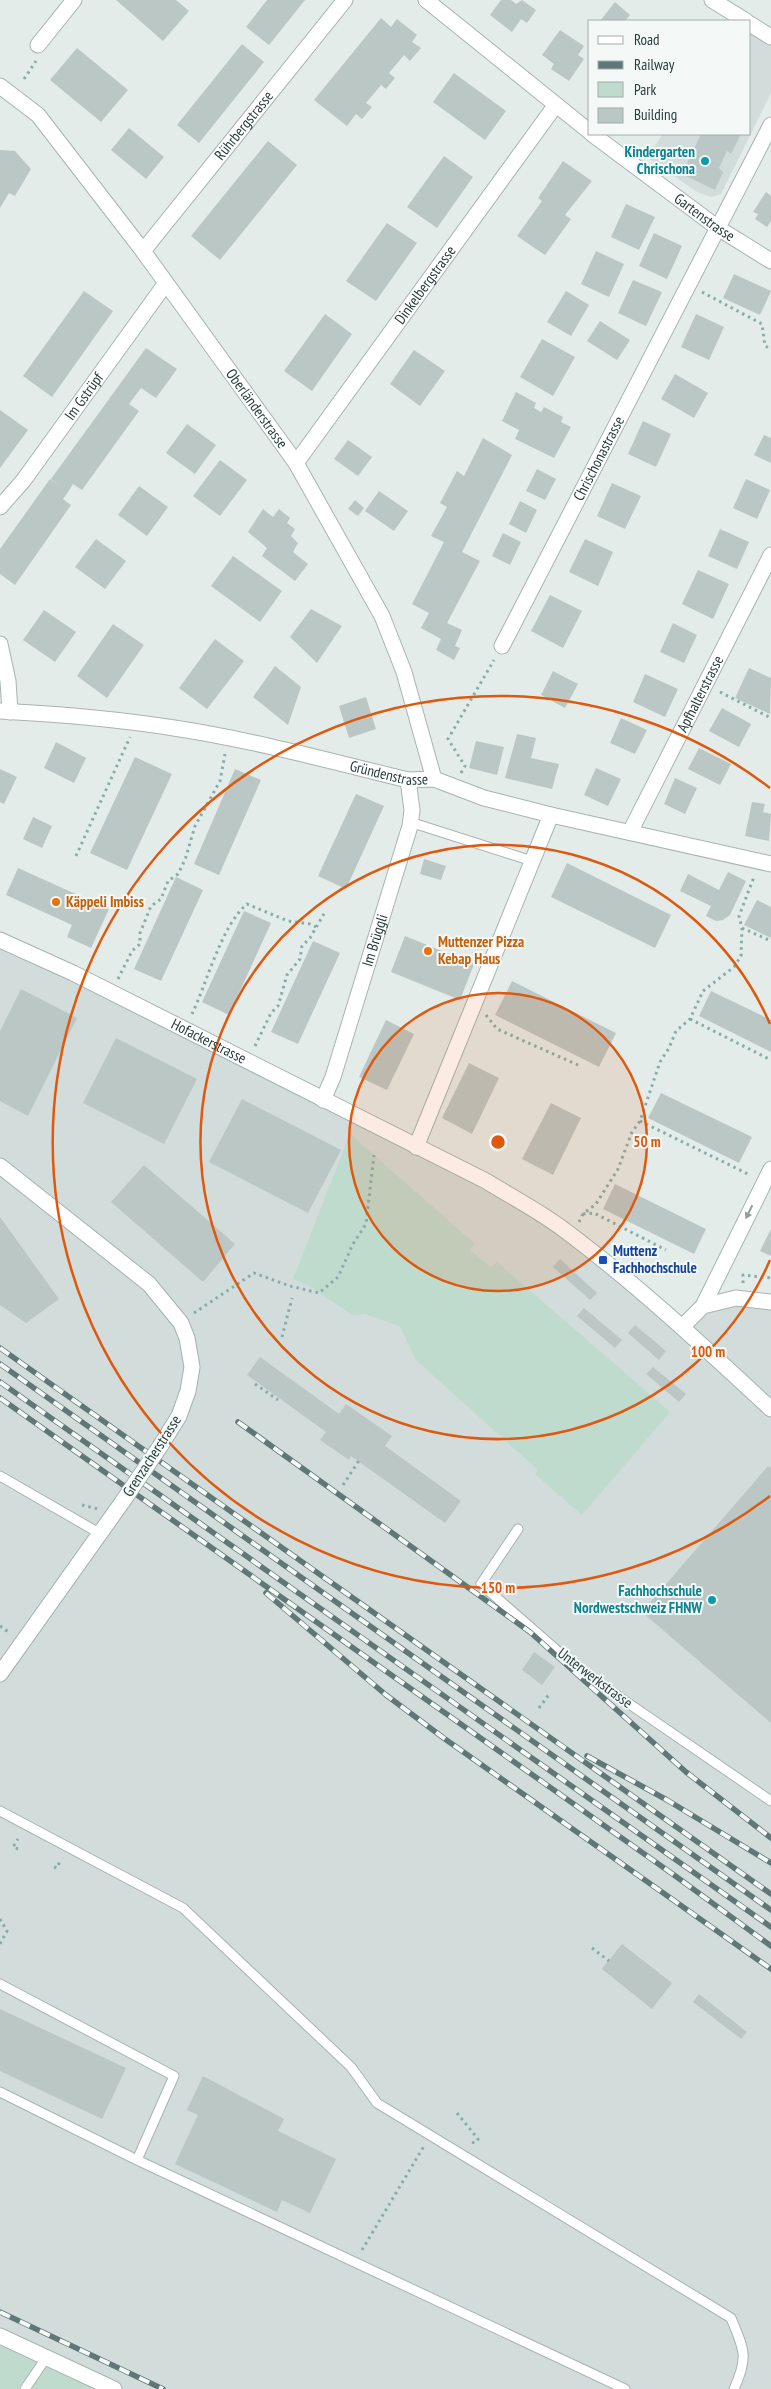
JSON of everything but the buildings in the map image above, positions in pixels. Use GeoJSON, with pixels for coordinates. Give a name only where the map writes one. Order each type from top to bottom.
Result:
{"type":"FeatureCollection","features":[{"type":"Feature","properties":{"kind":"street"},"geometry":{"type":"LineString","coordinates":[[38,46],[74,0]]}},
{"type":"Feature","properties":{"kind":"street","name":"Rührbergstrasse"},"geometry":{"type":"LineString","coordinates":[[143,251],[345,0]]}},
{"type":"Feature","properties":{"kind":"street","name":"Gartenstrasse"},"geometry":{"type":"LineString","coordinates":[[426,0],[588,131]]}},
{"type":"Feature","properties":{"kind":"street"},"geometry":{"type":"LineString","coordinates":[[712,0],[744,20]]}},
{"type":"Feature","properties":{"kind":"street"},"geometry":{"type":"LineString","coordinates":[[751,25],[771,37]]}},
{"type":"Feature","properties":{"kind":"street","name":"Oberländerstrasse"},"geometry":{"type":"LineString","coordinates":[[0,86],[38,115],[236,376],[296,463],[382,616],[404,672],[434,779]]}},
{"type":"Feature","properties":{"kind":"street","name":"Dinkelbergstrasse"},"geometry":{"type":"LineString","coordinates":[[296,463],[555,106]]}},
{"type":"Feature","properties":{"kind":"street","name":"Chrischonastrasse"},"geometry":{"type":"LineString","coordinates":[[502,646],[771,124]]}},
{"type":"Feature","properties":{"kind":"street","name":"Gartenstrasse"},"geometry":{"type":"LineString","coordinates":[[594,135],[718,228],[771,261]]}},
{"type":"Feature","properties":{"kind":"street","name":"Im Gstrüpf"},"geometry":{"type":"LineString","coordinates":[[0,507],[24,481],[166,283]]}},
{"type":"Feature","properties":{"kind":"street","name":"Apfhalterstrasse"},"geometry":{"type":"LineString","coordinates":[[630,832],[771,555]]}},
{"type":"Feature","properties":{"kind":"street"},"geometry":{"type":"LineString","coordinates":[[0,644],[8,681],[5,711]]}},
{"type":"Feature","properties":{"kind":"street","name":"Gründenstrasse"},"geometry":{"type":"LineString","coordinates":[[5,711],[137,723],[229,738],[408,780],[434,779],[484,798],[551,815],[766,863]]}},
{"type":"Feature","properties":{"kind":"street","name":"Im Brüggli"},"geometry":{"type":"LineString","coordinates":[[323,1100],[333,1078],[410,822],[412,810],[408,780]]}},
{"type":"Feature","properties":{"kind":"street"},"geometry":{"type":"LineString","coordinates":[[416,1147],[551,815]]}},
{"type":"Feature","properties":{"kind":"street","name":"Hofackerstrasse"},"geometry":{"type":"LineString","coordinates":[[0,940],[111,993],[486,1181],[571,1235],[682,1327],[771,1410]]}},
{"type":"Feature","properties":{"kind":"street","name":"Grenzacherstrasse"},"geometry":{"type":"LineString","coordinates":[[0,1166],[150,1284],[181,1323],[187,1338],[192,1367],[188,1391],[179,1416],[161,1445],[83,1559],[0,1674]]}},
{"type":"Feature","properties":{"kind":"street"},"geometry":{"type":"LineString","coordinates":[[682,1327],[703,1306],[768,1175]]}},
{"type":"Feature","properties":{"kind":"street"},"geometry":{"type":"LineString","coordinates":[[703,1306],[736,1298],[771,1302]]}},
{"type":"Feature","properties":{"kind":"street"},"geometry":{"type":"LineString","coordinates":[[0,2336],[114,2389]]}},
{"type":"Feature","properties":{"kind":"lane"},"geometry":{"type":"LineString","coordinates":[[410,822],[532,861]]}},
{"type":"Feature","properties":{"kind":"lane"},"geometry":{"type":"LineString","coordinates":[[0,1476],[99,1533]]}},
{"type":"Feature","properties":{"kind":"lane","name":"Unterwerkstrasse"},"geometry":{"type":"LineString","coordinates":[[518,1529],[480,1584],[577,1668],[771,1801]]}},
{"type":"Feature","properties":{"kind":"lane"},"geometry":{"type":"LineString","coordinates":[[0,1811],[183,1908],[351,2067],[377,2103],[731,2318],[744,2356],[740,2375],[734,2389]]}},
{"type":"Feature","properties":{"kind":"lane"},"geometry":{"type":"LineString","coordinates":[[0,1984],[174,2076],[137,2160]]}},
{"type":"Feature","properties":{"kind":"lane"},"geometry":{"type":"LineString","coordinates":[[0,2092],[137,2160],[625,2389]]}},
{"type":"Feature","properties":{"kind":"lane"},"geometry":{"type":"LineString","coordinates":[[25,2389],[46,2358]]}},
{"type":"Feature","properties":{"kind":"path"},"geometry":{"type":"LineString","coordinates":[[688,285],[762,324],[765,346],[771,349]]}},
{"type":"Feature","properties":{"kind":"path"},"geometry":{"type":"LineString","coordinates":[[453,786],[466,766],[448,738],[502,646]]}},
{"type":"Feature","properties":{"kind":"path"},"geometry":{"type":"LineString","coordinates":[[705,684],[771,718]]}},
{"type":"Feature","properties":{"kind":"path"},"geometry":{"type":"LineString","coordinates":[[76,856],[137,723]]}},
{"type":"Feature","properties":{"kind":"path"},"geometry":{"type":"LineString","coordinates":[[111,993],[132,951],[140,944],[140,932],[151,906],[161,899],[168,881],[178,874],[185,860],[195,826],[220,781],[229,738]]}},
{"type":"Feature","properties":{"kind":"path"},"geometry":{"type":"LineString","coordinates":[[571,1235],[583,1214],[596,1204],[618,1169],[632,1132],[640,1121],[660,1062],[669,1048],[676,1031],[690,1019],[703,991],[734,967],[741,956],[742,928],[739,916],[766,863]]}},
{"type":"Feature","properties":{"kind":"path"},"geometry":{"type":"LineString","coordinates":[[184,1030],[227,934],[239,911],[247,904],[288,921],[310,924],[316,927]]}},
{"type":"Feature","properties":{"kind":"path"},"geometry":{"type":"LineString","coordinates":[[247,1062],[271,1013],[278,1006],[287,975],[300,959],[302,946],[310,938],[325,912]]}},
{"type":"Feature","properties":{"kind":"path"},"geometry":{"type":"LineString","coordinates":[[742,928],[771,941]]}},
{"type":"Feature","properties":{"kind":"path"},"geometry":{"type":"LineString","coordinates":[[475,1001],[497,1029],[578,1066]]}},
{"type":"Feature","properties":{"kind":"path"},"geometry":{"type":"LineString","coordinates":[[690,1019],[771,1060]]}},
{"type":"Feature","properties":{"kind":"path"},"geometry":{"type":"LineString","coordinates":[[640,1121],[768,1175]]}},
{"type":"Feature","properties":{"kind":"path"},"geometry":{"type":"LineString","coordinates":[[199,1308],[254,1273],[290,1286],[319,1293],[338,1277],[353,1244],[366,1224],[374,1155]]}},
{"type":"Feature","properties":{"kind":"path"},"geometry":{"type":"LineString","coordinates":[[583,1214],[594,1213],[666,1250]]}},
{"type":"Feature","properties":{"kind":"path"},"geometry":{"type":"LineString","coordinates":[[282,1337],[292,1298]]}},
{"type":"Feature","properties":{"kind":"path"},"geometry":{"type":"LineString","coordinates":[[255,1384],[278,1400]]}},
{"type":"Feature","properties":{"kind":"path"},"geometry":{"type":"LineString","coordinates":[[342,1485],[360,1459]]}},
{"type":"Feature","properties":{"kind":"path"},"geometry":{"type":"LineString","coordinates":[[74,1502],[90,1508],[100,1509],[108,1503],[120,1505]]}},
{"type":"Feature","properties":{"kind":"path"},"geometry":{"type":"LineString","coordinates":[[539,1708],[550,1693]]}},
{"type":"Feature","properties":{"kind":"path"},"geometry":{"type":"LineString","coordinates":[[18,1839],[14,1847],[18,1849]]}},
{"type":"Feature","properties":{"kind":"path"},"geometry":{"type":"LineString","coordinates":[[54,1867],[57,1868],[60,1861]]}},
{"type":"Feature","properties":{"kind":"path"},"geometry":{"type":"LineString","coordinates":[[0,1919],[7,1931],[0,1944]]}},
{"type":"Feature","properties":{"kind":"path"},"geometry":{"type":"LineString","coordinates":[[592,1948],[609,1961]]}},
{"type":"Feature","properties":{"kind":"path"},"geometry":{"type":"LineString","coordinates":[[457,2113],[478,2139],[475,2143],[466,2140]]}},
{"type":"Feature","properties":{"kind":"path"},"geometry":{"type":"LineString","coordinates":[[355,2261],[430,2135]]}},
{"type":"Feature","properties":{"kind":"shaded area"},"geometry":{"type":"Polygon","coordinates":[[[751,28],[771,42],[771,93],[751,133],[751,28]]]}},
{"type":"Feature","properties":{"kind":"shaded area"},"geometry":{"type":"Polygon","coordinates":[[[662,135],[750,135],[721,194],[711,197],[697,192],[647,157],[662,135]]]}},
{"type":"Feature","properties":{"kind":"shaded area"},"geometry":{"type":"Polygon","coordinates":[[[0,940],[535,1211],[681,1327],[703,1306],[771,1302],[771,2389],[114,2389],[0,2336],[0,940]]]}},
{"type":"Feature","properties":{"kind":"green space"},"geometry":{"type":"Polygon","coordinates":[[[350,1134],[475,1244],[470,1250],[491,1267],[497,1262],[670,1412],[582,1515],[535,1474],[538,1470],[416,1360],[400,1326],[365,1314],[352,1315],[308,1285],[293,1279],[350,1134]]]}},
{"type":"Feature","properties":{"kind":"green space"},"geometry":{"type":"Polygon","coordinates":[[[0,2336],[114,2389],[0,2389],[0,2336]]]}},
{"type":"Feature","properties":{"kind":"railway"},"geometry":{"type":"LineString","coordinates":[[0,1348],[771,1894]]}},
{"type":"Feature","properties":{"kind":"railway"},"geometry":{"type":"LineString","coordinates":[[0,1364],[771,1910]]}},
{"type":"Feature","properties":{"kind":"railway"},"geometry":{"type":"LineString","coordinates":[[0,1382],[771,1927]]}},
{"type":"Feature","properties":{"kind":"railway"},"geometry":{"type":"LineString","coordinates":[[0,1398],[674,1875],[771,1946]]}},
{"type":"Feature","properties":{"kind":"railway"},"geometry":{"type":"LineString","coordinates":[[238,1422],[530,1632],[686,1772],[771,1838]]}},
{"type":"Feature","properties":{"kind":"railway"},"geometry":{"type":"LineString","coordinates":[[266,1593],[386,1695],[445,1739],[771,1969]]}},
{"type":"Feature","properties":{"kind":"railway"},"geometry":{"type":"LineString","coordinates":[[587,1756],[667,1800],[771,1863]]}},
{"type":"Feature","properties":{"kind":"railway"},"geometry":{"type":"LineString","coordinates":[[0,2312],[163,2389]]}},
{"type":"Feature","properties":{"kind":"place","name":"Kindergarten Chrischona"},"geometry":{"type":"Point","coordinates":[705,161]}},
{"type":"Feature","properties":{"kind":"place","name":"Käppeli Imbiss"},"geometry":{"type":"Point","coordinates":[56,902]}},
{"type":"Feature","properties":{"kind":"place","name":"Muttenzer Pizza Kebap Haus"},"geometry":{"type":"Point","coordinates":[428,951]}},
{"type":"Feature","properties":{"kind":"place","name":"Muttenz Fachhochschule"},"geometry":{"type":"Point","coordinates":[603,1260]}},
{"type":"Feature","properties":{"kind":"place","name":"Fachhochschule Nordwestschweiz FHNW"},"geometry":{"type":"Point","coordinates":[712,1600]}}]}
